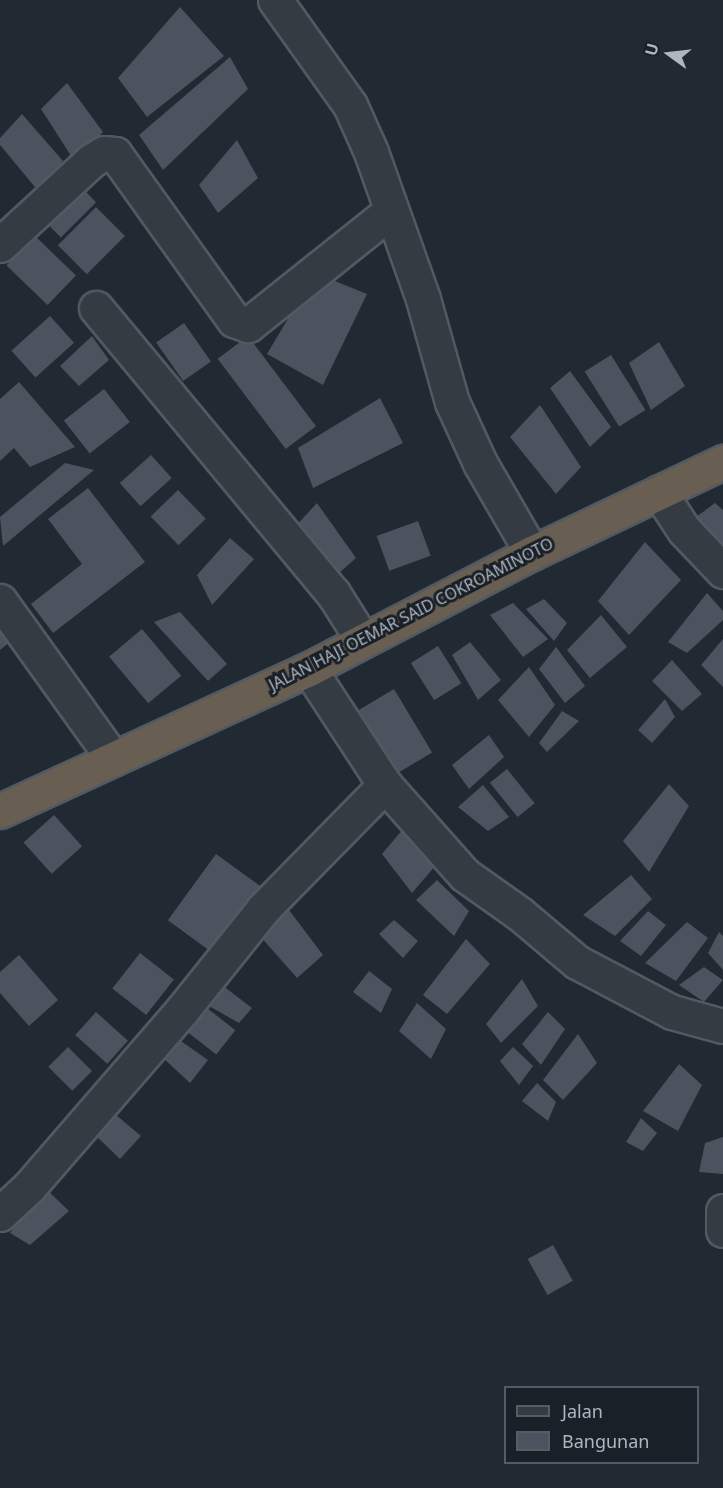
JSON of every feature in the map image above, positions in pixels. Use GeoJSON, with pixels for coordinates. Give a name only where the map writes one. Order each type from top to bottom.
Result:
{"type":"FeatureCollection","features":[{"type":"Feature","properties":{"kind":"highway","name":"JALAN HAJI OEMAR SAID COKROAMINOTO"},"geometry":{"type":"LineString","coordinates":[[0,811],[112,757],[309,669],[362,639],[532,553],[723,462]]}},
{"type":"Feature","properties":{"kind":"street"},"geometry":{"type":"LineString","coordinates":[[275,0],[350,105],[423,299],[452,402],[480,463],[532,553]]}},
{"type":"Feature","properties":{"kind":"street"},"geometry":{"type":"LineString","coordinates":[[0,245],[92,160],[104,153],[115,154],[234,321],[248,325],[391,211]]}},
{"type":"Feature","properties":{"kind":"street"},"geometry":{"type":"LineString","coordinates":[[96,308],[333,593],[362,639]]}},
{"type":"Feature","properties":{"kind":"street"},"geometry":{"type":"LineString","coordinates":[[659,492],[684,530],[723,572]]}},
{"type":"Feature","properties":{"kind":"street"},"geometry":{"type":"LineString","coordinates":[[0,601],[112,757]]}},
{"type":"Feature","properties":{"kind":"street"},"geometry":{"type":"LineString","coordinates":[[309,669],[385,785],[465,875],[520,914],[577,962],[672,1012],[723,1026]]}},
{"type":"Feature","properties":{"kind":"street"},"geometry":{"type":"LineString","coordinates":[[0,1214],[29,1187],[183,1009],[263,909],[385,785]]}},
{"type":"Feature","properties":{"kind":"street"},"geometry":{"type":"LineString","coordinates":[[723,1211],[723,1230]]}},
{"type":"Feature","properties":{"kind":"building"},"geometry":{"type":"Polygon","coordinates":[[[180,7],[224,56],[147,117],[118,78],[180,7]]]}},
{"type":"Feature","properties":{"kind":"building"},"geometry":{"type":"Polygon","coordinates":[[[230,57],[248,89],[163,170],[139,135],[230,57]]]}},
{"type":"Feature","properties":{"kind":"building"},"geometry":{"type":"Polygon","coordinates":[[[67,83],[103,132],[75,162],[41,109],[67,83]]]}},
{"type":"Feature","properties":{"kind":"building"},"geometry":{"type":"Polygon","coordinates":[[[22,114],[63,161],[39,192],[0,145],[0,138],[22,114]]]}},
{"type":"Feature","properties":{"kind":"building"},"geometry":{"type":"Polygon","coordinates":[[[237,140],[258,178],[218,213],[199,185],[237,140]]]}},
{"type":"Feature","properties":{"kind":"building"},"geometry":{"type":"Polygon","coordinates":[[[75,181],[96,202],[61,238],[40,216],[75,181]]]}},
{"type":"Feature","properties":{"kind":"building"},"geometry":{"type":"Polygon","coordinates":[[[96,207],[125,236],[87,274],[58,245],[96,207]]]}},
{"type":"Feature","properties":{"kind":"building"},"geometry":{"type":"Polygon","coordinates":[[[35,236],[76,276],[48,305],[7,265],[35,236]]]}},
{"type":"Feature","properties":{"kind":"building"},"geometry":{"type":"Polygon","coordinates":[[[315,273],[367,294],[323,385],[267,354],[315,273]]]}},
{"type":"Feature","properties":{"kind":"building"},"geometry":{"type":"Polygon","coordinates":[[[50,316],[74,343],[35,378],[11,351],[50,316]]]}},
{"type":"Feature","properties":{"kind":"building"},"geometry":{"type":"Polygon","coordinates":[[[184,323],[211,362],[183,381],[156,343],[184,323]]]}},
{"type":"Feature","properties":{"kind":"building"},"geometry":{"type":"Polygon","coordinates":[[[92,336],[109,360],[79,386],[60,366],[92,336]]]}},
{"type":"Feature","properties":{"kind":"building"},"geometry":{"type":"Polygon","coordinates":[[[248,336],[316,426],[286,449],[218,359],[248,336]]]}},
{"type":"Feature","properties":{"kind":"building"},"geometry":{"type":"Polygon","coordinates":[[[659,342],[685,386],[651,410],[629,363],[659,342]]]}},
{"type":"Feature","properties":{"kind":"building"},"geometry":{"type":"Polygon","coordinates":[[[611,355],[645,410],[619,427],[585,371],[611,355]]]}},
{"type":"Feature","properties":{"kind":"building"},"geometry":{"type":"Polygon","coordinates":[[[570,371],[611,427],[590,447],[550,388],[570,371]]]}},
{"type":"Feature","properties":{"kind":"building"},"geometry":{"type":"Polygon","coordinates":[[[19,382],[75,447],[30,467],[14,448],[0,461],[0,399],[19,382]]]}},
{"type":"Feature","properties":{"kind":"building"},"geometry":{"type":"Polygon","coordinates":[[[104,389],[130,422],[90,453],[64,420],[104,389]]]}},
{"type":"Feature","properties":{"kind":"building"},"geometry":{"type":"Polygon","coordinates":[[[380,398],[403,443],[313,488],[298,448],[380,398]]]}},
{"type":"Feature","properties":{"kind":"building"},"geometry":{"type":"Polygon","coordinates":[[[540,405],[581,467],[556,494],[510,437],[540,405]]]}},
{"type":"Feature","properties":{"kind":"building"},"geometry":{"type":"Polygon","coordinates":[[[151,455],[172,478],[141,506],[120,483],[151,455]]]}},
{"type":"Feature","properties":{"kind":"building"},"geometry":{"type":"Polygon","coordinates":[[[65,463],[94,470],[3,546],[0,517],[65,463]]]}},
{"type":"Feature","properties":{"kind":"building"},"geometry":{"type":"Polygon","coordinates":[[[88,488],[145,562],[53,633],[31,604],[82,564],[48,519],[88,488]]]}},
{"type":"Feature","properties":{"kind":"building"},"geometry":{"type":"Polygon","coordinates":[[[178,490],[206,519],[178,545],[151,516],[178,490]]]}},
{"type":"Feature","properties":{"kind":"building"},"geometry":{"type":"Polygon","coordinates":[[[317,503],[356,558],[330,581],[292,530],[317,503]]]}},
{"type":"Feature","properties":{"kind":"building"},"geometry":{"type":"Polygon","coordinates":[[[715,503],[723,510],[723,551],[692,520],[715,503]]]}},
{"type":"Feature","properties":{"kind":"building"},"geometry":{"type":"Polygon","coordinates":[[[418,521],[431,556],[389,571],[377,536],[418,521]]]}},
{"type":"Feature","properties":{"kind":"building"},"geometry":{"type":"Polygon","coordinates":[[[230,538],[254,559],[212,605],[197,575],[230,538]]]}},
{"type":"Feature","properties":{"kind":"building"},"geometry":{"type":"Polygon","coordinates":[[[645,542],[681,580],[629,635],[598,601],[645,542]]]}},
{"type":"Feature","properties":{"kind":"building"},"geometry":{"type":"Polygon","coordinates":[[[707,593],[723,611],[723,620],[687,653],[668,642],[707,593]]]}},
{"type":"Feature","properties":{"kind":"building"},"geometry":{"type":"Polygon","coordinates":[[[544,599],[567,623],[554,641],[526,609],[544,599]]]}},
{"type":"Feature","properties":{"kind":"building"},"geometry":{"type":"Polygon","coordinates":[[[513,603],[548,639],[523,657],[490,615],[513,603]]]}},
{"type":"Feature","properties":{"kind":"building"},"geometry":{"type":"Polygon","coordinates":[[[180,612],[227,664],[208,681],[154,622],[180,612]]]}},
{"type":"Feature","properties":{"kind":"building"},"geometry":{"type":"Polygon","coordinates":[[[601,615],[627,647],[590,678],[567,650],[601,615]]]}},
{"type":"Feature","properties":{"kind":"building"},"geometry":{"type":"Polygon","coordinates":[[[0,620],[15,638],[0,650],[0,620]]]}},
{"type":"Feature","properties":{"kind":"building"},"geometry":{"type":"Polygon","coordinates":[[[142,629],[181,676],[148,703],[109,657],[142,629]]]}},
{"type":"Feature","properties":{"kind":"building"},"geometry":{"type":"Polygon","coordinates":[[[723,639],[723,687],[701,665],[723,639]]]}},
{"type":"Feature","properties":{"kind":"building"},"geometry":{"type":"Polygon","coordinates":[[[470,642],[501,680],[478,700],[452,655],[470,642]]]}},
{"type":"Feature","properties":{"kind":"building"},"geometry":{"type":"Polygon","coordinates":[[[438,646],[461,683],[434,700],[411,663],[438,646]]]}},
{"type":"Feature","properties":{"kind":"building"},"geometry":{"type":"Polygon","coordinates":[[[556,647],[585,686],[565,703],[539,669],[556,647]]]}},
{"type":"Feature","properties":{"kind":"building"},"geometry":{"type":"Polygon","coordinates":[[[672,660],[702,694],[682,711],[652,681],[672,660]]]}},
{"type":"Feature","properties":{"kind":"building"},"geometry":{"type":"Polygon","coordinates":[[[529,667],[555,705],[529,737],[498,700],[529,667]]]}},
{"type":"Feature","properties":{"kind":"building"},"geometry":{"type":"Polygon","coordinates":[[[394,689],[432,752],[397,774],[359,710],[394,689]]]}},
{"type":"Feature","properties":{"kind":"building"},"geometry":{"type":"Polygon","coordinates":[[[665,699],[675,717],[652,743],[638,730],[665,699]]]}},
{"type":"Feature","properties":{"kind":"building"},"geometry":{"type":"Polygon","coordinates":[[[562,711],[579,721],[547,752],[539,743],[562,711]]]}},
{"type":"Feature","properties":{"kind":"building"},"geometry":{"type":"Polygon","coordinates":[[[489,735],[504,757],[469,789],[452,765],[489,735]]]}},
{"type":"Feature","properties":{"kind":"building"},"geometry":{"type":"Polygon","coordinates":[[[507,769],[535,803],[518,817],[490,783],[507,769]]]}},
{"type":"Feature","properties":{"kind":"building"},"geometry":{"type":"Polygon","coordinates":[[[669,784],[689,806],[649,872],[623,841],[669,784]]]}},
{"type":"Feature","properties":{"kind":"building"},"geometry":{"type":"Polygon","coordinates":[[[483,785],[509,817],[488,831],[458,807],[483,785]]]}},
{"type":"Feature","properties":{"kind":"building"},"geometry":{"type":"Polygon","coordinates":[[[54,815],[82,846],[52,874],[24,842],[54,815]]]}},
{"type":"Feature","properties":{"kind":"building"},"geometry":{"type":"Polygon","coordinates":[[[403,829],[436,865],[412,893],[382,854],[403,829]]]}},
{"type":"Feature","properties":{"kind":"building"},"geometry":{"type":"Polygon","coordinates":[[[216,854],[261,887],[213,953],[168,920],[216,854]]]}},
{"type":"Feature","properties":{"kind":"building"},"geometry":{"type":"Polygon","coordinates":[[[631,875],[652,899],[615,936],[583,915],[631,875]]]}},
{"type":"Feature","properties":{"kind":"building"},"geometry":{"type":"Polygon","coordinates":[[[437,880],[469,911],[454,936],[416,900],[437,880]]]}},
{"type":"Feature","properties":{"kind":"building"},"geometry":{"type":"Polygon","coordinates":[[[286,906],[323,955],[297,978],[260,936],[286,906]]]}},
{"type":"Feature","properties":{"kind":"building"},"geometry":{"type":"Polygon","coordinates":[[[648,911],[666,925],[641,956],[620,941],[648,911]]]}},
{"type":"Feature","properties":{"kind":"building"},"geometry":{"type":"Polygon","coordinates":[[[394,920],[418,941],[403,958],[379,934],[394,920]]]}},
{"type":"Feature","properties":{"kind":"building"},"geometry":{"type":"Polygon","coordinates":[[[687,922],[708,938],[676,981],[645,963],[687,922]]]}},
{"type":"Feature","properties":{"kind":"building"},"geometry":{"type":"Polygon","coordinates":[[[719,932],[723,936],[723,970],[708,953],[719,932]]]}},
{"type":"Feature","properties":{"kind":"building"},"geometry":{"type":"Polygon","coordinates":[[[466,939],[490,964],[447,1014],[423,995],[466,939]]]}},
{"type":"Feature","properties":{"kind":"building"},"geometry":{"type":"Polygon","coordinates":[[[140,953],[174,979],[146,1015],[112,988],[140,953]]]}},
{"type":"Feature","properties":{"kind":"building"},"geometry":{"type":"Polygon","coordinates":[[[19,955],[58,1000],[29,1026],[0,993],[0,972],[19,955]]]}},
{"type":"Feature","properties":{"kind":"building"},"geometry":{"type":"Polygon","coordinates":[[[704,967],[723,980],[704,1002],[679,985],[704,967]]]}},
{"type":"Feature","properties":{"kind":"building"},"geometry":{"type":"Polygon","coordinates":[[[369,971],[392,989],[381,1013],[353,992],[369,971]]]}},
{"type":"Feature","properties":{"kind":"building"},"geometry":{"type":"Polygon","coordinates":[[[522,979],[538,1006],[501,1043],[486,1024],[522,979]]]}},
{"type":"Feature","properties":{"kind":"building"},"geometry":{"type":"Polygon","coordinates":[[[218,982],[252,1008],[239,1023],[202,1002],[218,982]]]}},
{"type":"Feature","properties":{"kind":"building"},"geometry":{"type":"Polygon","coordinates":[[[417,1003],[446,1029],[431,1059],[399,1031],[417,1003]]]}},
{"type":"Feature","properties":{"kind":"building"},"geometry":{"type":"Polygon","coordinates":[[[207,1008],[235,1030],[216,1055],[188,1032],[207,1008]]]}},
{"type":"Feature","properties":{"kind":"building"},"geometry":{"type":"Polygon","coordinates":[[[96,1012],[128,1041],[107,1064],[75,1035],[96,1012]]]}},
{"type":"Feature","properties":{"kind":"building"},"geometry":{"type":"Polygon","coordinates":[[[548,1012],[565,1029],[541,1065],[522,1044],[548,1012]]]}},
{"type":"Feature","properties":{"kind":"building"},"geometry":{"type":"Polygon","coordinates":[[[578,1034],[597,1063],[563,1100],[543,1080],[578,1034]]]}},
{"type":"Feature","properties":{"kind":"building"},"geometry":{"type":"Polygon","coordinates":[[[178,1039],[208,1060],[190,1083],[162,1057],[178,1039]]]}},
{"type":"Feature","properties":{"kind":"building"},"geometry":{"type":"Polygon","coordinates":[[[68,1047],[92,1071],[72,1091],[48,1067],[68,1047]]]}},
{"type":"Feature","properties":{"kind":"building"},"geometry":{"type":"Polygon","coordinates":[[[513,1047],[533,1066],[519,1085],[500,1061],[513,1047]]]}},
{"type":"Feature","properties":{"kind":"building"},"geometry":{"type":"Polygon","coordinates":[[[679,1064],[702,1085],[678,1131],[643,1111],[679,1064]]]}},
{"type":"Feature","properties":{"kind":"building"},"geometry":{"type":"Polygon","coordinates":[[[537,1083],[556,1102],[548,1121],[522,1101],[537,1083]]]}},
{"type":"Feature","properties":{"kind":"building"},"geometry":{"type":"Polygon","coordinates":[[[109,1109],[141,1136],[120,1159],[92,1132],[109,1109]]]}},
{"type":"Feature","properties":{"kind":"building"},"geometry":{"type":"Polygon","coordinates":[[[641,1118],[657,1133],[643,1151],[626,1142],[641,1118]]]}},
{"type":"Feature","properties":{"kind":"building"},"geometry":{"type":"Polygon","coordinates":[[[723,1137],[723,1174],[699,1172],[705,1143],[723,1137]]]}},
{"type":"Feature","properties":{"kind":"building"},"geometry":{"type":"Polygon","coordinates":[[[44,1187],[69,1211],[30,1245],[10,1233],[44,1187]]]}},
{"type":"Feature","properties":{"kind":"building"},"geometry":{"type":"Polygon","coordinates":[[[553,1245],[573,1281],[548,1295],[528,1259],[553,1245]]]}}]}
